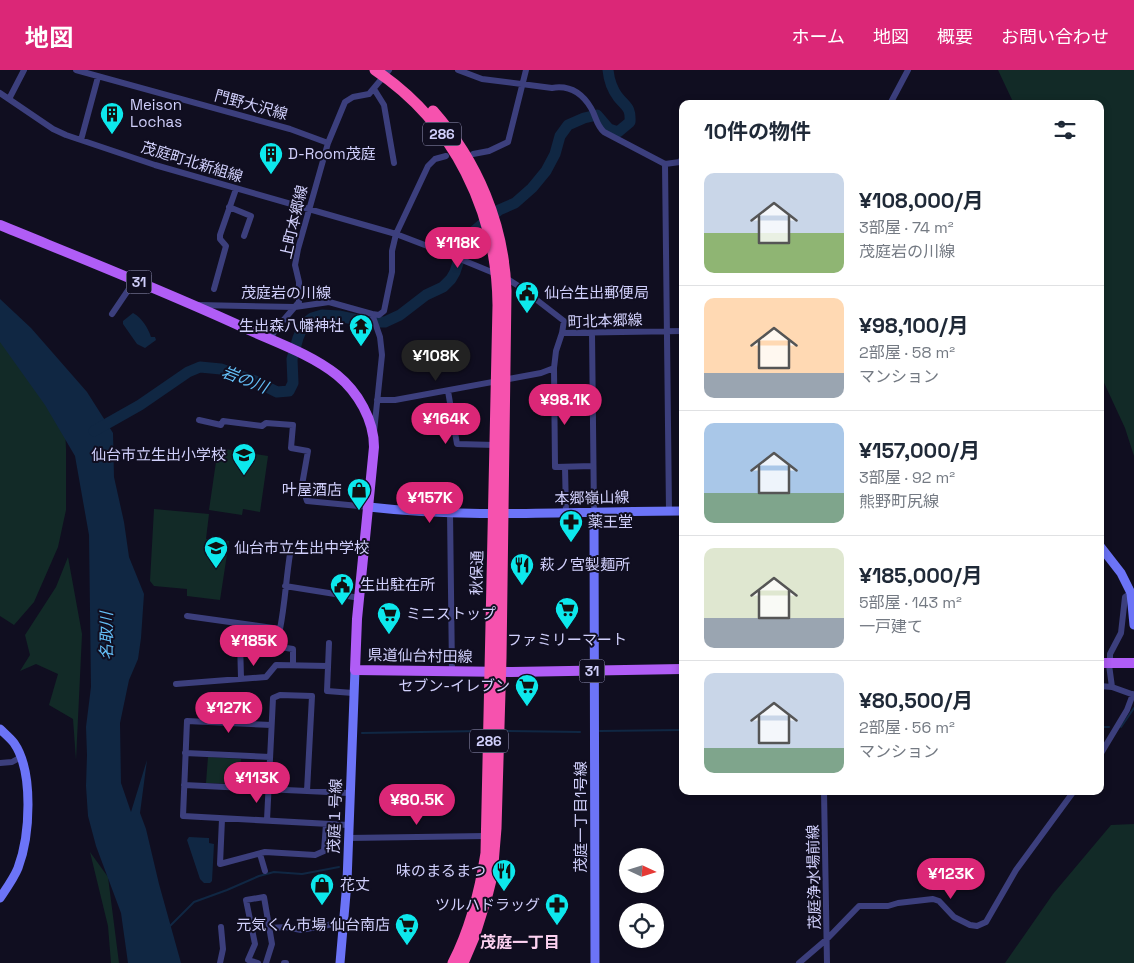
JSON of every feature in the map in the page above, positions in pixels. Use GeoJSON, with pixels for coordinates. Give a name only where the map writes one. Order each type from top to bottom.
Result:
{"type":"FeatureCollection","features":[{"type":"Feature","properties":{"kind":"highway","name":"秋保通"},"geometry":{"type":"LineString","coordinates":[[383,72],[422,99],[459,144],[479,180],[492,229],[494,250],[501,276],[498,305],[500,380],[496,828],[492,876],[480,919],[463,963]]}},
{"type":"Feature","properties":{"kind":"highway","name":"秋保通"},"geometry":{"type":"LineString","coordinates":[[498,513],[494,445],[500,380]]}},
{"type":"Feature","properties":{"kind":"highway","name":"秋保通"},"geometry":{"type":"LineString","coordinates":[[453,963],[472,921],[486,853],[496,672]]}},
{"type":"Feature","properties":{"kind":"main road","name":"31"},"geometry":{"type":"LineString","coordinates":[[0,225],[196,305],[273,341]]}},
{"type":"Feature","properties":{"kind":"main road","name":"県道仙台村田線"},"geometry":{"type":"LineString","coordinates":[[273,341],[337,375],[355,394],[365,412],[374,438],[355,670],[496,672],[679,669]]}},
{"type":"Feature","properties":{"kind":"main road"},"geometry":{"type":"LineString","coordinates":[[1106,662],[1134,663]]}},
{"type":"Feature","properties":{"kind":"street"},"geometry":{"type":"LineString","coordinates":[[9,99],[24,70]]}},
{"type":"Feature","properties":{"kind":"street","name":"門野大沢線"},"geometry":{"type":"LineString","coordinates":[[76,70],[290,129],[328,143]]}},
{"type":"Feature","properties":{"kind":"street"},"geometry":{"type":"LineString","coordinates":[[458,70],[482,79],[573,89],[592,108],[600,129],[609,136],[665,164],[679,162]]}},
{"type":"Feature","properties":{"kind":"street"},"geometry":{"type":"LineString","coordinates":[[473,154],[489,151],[508,142],[526,70]]}},
{"type":"Feature","properties":{"kind":"street"},"geometry":{"type":"LineString","coordinates":[[892,100],[908,70]]}},
{"type":"Feature","properties":{"kind":"street"},"geometry":{"type":"LineString","coordinates":[[328,143],[345,102],[353,97],[370,94],[383,72]]}},
{"type":"Feature","properties":{"kind":"street"},"geometry":{"type":"LineString","coordinates":[[81,140],[98,77]]}},
{"type":"Feature","properties":{"kind":"street"},"geometry":{"type":"LineString","coordinates":[[374,89],[384,105],[394,163]]}},
{"type":"Feature","properties":{"kind":"street","name":"茂庭町北新組線"},"geometry":{"type":"LineString","coordinates":[[0,93],[53,129],[81,140],[155,165],[396,234],[481,267],[520,287],[564,322],[562,332]]}},
{"type":"Feature","properties":{"kind":"street","name":"上町本郷線"},"geometry":{"type":"LineString","coordinates":[[295,307],[299,302],[299,282],[295,265],[298,249],[328,143]]}},
{"type":"Feature","properties":{"kind":"street"},"geometry":{"type":"LineString","coordinates":[[374,438],[382,355],[380,337],[372,316],[379,315],[384,311],[392,272],[392,251],[396,234],[428,166],[435,159],[446,156]]}},
{"type":"Feature","properties":{"kind":"street"},"geometry":{"type":"LineString","coordinates":[[665,164],[669,511]]}},
{"type":"Feature","properties":{"kind":"street"},"geometry":{"type":"LineString","coordinates":[[214,289],[226,246],[220,239],[220,235],[236,189]]}},
{"type":"Feature","properties":{"kind":"street"},"geometry":{"type":"LineString","coordinates":[[230,207],[251,216],[244,236]]}},
{"type":"Feature","properties":{"kind":"street"},"geometry":{"type":"LineString","coordinates":[[112,314],[135,280]]}},
{"type":"Feature","properties":{"kind":"street","name":"茂庭岩の川線"},"geometry":{"type":"LineString","coordinates":[[196,305],[295,307],[329,302],[372,316]]}},
{"type":"Feature","properties":{"kind":"street"},"geometry":{"type":"LineString","coordinates":[[273,341],[275,330],[295,307]]}},
{"type":"Feature","properties":{"kind":"street","name":"町北本郷線"},"geometry":{"type":"LineString","coordinates":[[565,467],[555,467],[554,368],[556,351],[562,332],[679,331]]}},
{"type":"Feature","properties":{"kind":"street"},"geometry":{"type":"LineString","coordinates":[[592,333],[594,512]]}},
{"type":"Feature","properties":{"kind":"street"},"geometry":{"type":"LineString","coordinates":[[377,400],[395,400],[448,391],[541,373],[554,368]]}},
{"type":"Feature","properties":{"kind":"street"},"geometry":{"type":"LineString","coordinates":[[448,391],[457,444],[494,445]]}},
{"type":"Feature","properties":{"kind":"street"},"geometry":{"type":"LineString","coordinates":[[199,420],[221,426],[223,421],[262,426],[266,423],[292,425],[291,448],[308,451],[302,485],[307,501],[368,507]]}},
{"type":"Feature","properties":{"kind":"street"},"geometry":{"type":"LineString","coordinates":[[566,512],[565,467],[593,466]]}},
{"type":"Feature","properties":{"kind":"street","name":"本郷嶺山線"},"geometry":{"type":"LineString","coordinates":[[368,507],[422,512],[498,513],[679,511]]}},
{"type":"Feature","properties":{"kind":"street"},"geometry":{"type":"LineString","coordinates":[[450,512],[452,670]]}},
{"type":"Feature","properties":{"kind":"street","name":"茂庭一丁目1号線"},"geometry":{"type":"LineString","coordinates":[[594,512],[595,963]]}},
{"type":"Feature","properties":{"kind":"street"},"geometry":{"type":"LineString","coordinates":[[1104,551],[1121,573],[1131,593],[1134,625]]}},
{"type":"Feature","properties":{"kind":"street"},"geometry":{"type":"LineString","coordinates":[[187,616],[280,629],[285,606],[285,586],[290,554]]}},
{"type":"Feature","properties":{"kind":"street"},"geometry":{"type":"LineString","coordinates":[[285,586],[360,598]]}},
{"type":"Feature","properties":{"kind":"street"},"geometry":{"type":"LineString","coordinates":[[1112,687],[1106,662],[1121,633],[1125,597],[1131,593]]}},
{"type":"Feature","properties":{"kind":"street"},"geometry":{"type":"LineString","coordinates":[[241,678],[240,641],[293,649],[293,665]]}},
{"type":"Feature","properties":{"kind":"street"},"geometry":{"type":"LineString","coordinates":[[329,643],[327,691],[353,693]]}},
{"type":"Feature","properties":{"kind":"street"},"geometry":{"type":"LineString","coordinates":[[176,684],[266,677],[276,665],[328,666]]}},
{"type":"Feature","properties":{"kind":"street","name":"茂庭１号線"},"geometry":{"type":"LineString","coordinates":[[340,963],[344,922],[355,670]]}},
{"type":"Feature","properties":{"kind":"street"},"geometry":{"type":"LineString","coordinates":[[1104,686],[1134,694],[1104,748]]}},
{"type":"Feature","properties":{"kind":"street"},"geometry":{"type":"LineString","coordinates":[[267,820],[273,698],[280,695],[312,696],[307,791]]}},
{"type":"Feature","properties":{"kind":"street"},"geometry":{"type":"LineString","coordinates":[[271,726],[187,721],[183,816],[348,825]]}},
{"type":"Feature","properties":{"kind":"street"},"geometry":{"type":"LineString","coordinates":[[0,729],[14,743],[21,757],[26,769],[28,787],[26,834],[17,869],[0,898]]}},
{"type":"Feature","properties":{"kind":"street"},"geometry":{"type":"LineString","coordinates":[[185,753],[270,757]]}},
{"type":"Feature","properties":{"kind":"street"},"geometry":{"type":"LineString","coordinates":[[0,763],[12,762],[21,757]]}},
{"type":"Feature","properties":{"kind":"street"},"geometry":{"type":"LineString","coordinates":[[184,785],[349,793]]}},
{"type":"Feature","properties":{"kind":"street","name":"茂庭浄水場前線"},"geometry":{"type":"LineString","coordinates":[[824,795],[827,963]]}},
{"type":"Feature","properties":{"kind":"street"},"geometry":{"type":"LineString","coordinates":[[799,963],[827,939],[859,906],[888,906],[933,899],[938,901],[954,917],[970,925],[977,926],[986,922],[1016,870],[1071,795]]}},
{"type":"Feature","properties":{"kind":"street"},"geometry":{"type":"LineString","coordinates":[[222,819],[220,864],[260,854],[315,855],[324,851],[326,824]]}},
{"type":"Feature","properties":{"kind":"street"},"geometry":{"type":"LineString","coordinates":[[348,838],[486,836]]}},
{"type":"Feature","properties":{"kind":"street"},"geometry":{"type":"LineString","coordinates":[[260,854],[265,870]]}},
{"type":"Feature","properties":{"kind":"street"},"geometry":{"type":"LineString","coordinates":[[258,963],[248,960],[255,944],[246,900],[264,897],[272,944],[266,963]]}},
{"type":"Feature","properties":{"kind":"street"},"geometry":{"type":"LineString","coordinates":[[270,928],[286,926],[301,930],[344,922]]}},
{"type":"Feature","properties":{"kind":"street"},"geometry":{"type":"LineString","coordinates":[[220,963],[223,949],[221,927]]}},
{"type":"Feature","properties":{"kind":"green space"},"geometry":{"type":"Polygon","coordinates":[[[998,70],[1134,70],[1134,456],[1125,428],[1104,383],[1104,100],[1012,100],[998,70]]]}},
{"type":"Feature","properties":{"kind":"green space"},"geometry":{"type":"Polygon","coordinates":[[[0,329],[64,405],[66,510],[58,547],[34,602],[14,625],[0,616],[0,329]]]}},
{"type":"Feature","properties":{"kind":"green space"},"geometry":{"type":"Polygon","coordinates":[[[218,448],[268,456],[260,512],[243,509],[242,515],[209,510],[218,448]]]}},
{"type":"Feature","properties":{"kind":"green space"},"geometry":{"type":"Polygon","coordinates":[[[154,509],[209,514],[206,539],[229,541],[220,600],[187,596],[187,589],[154,586],[150,581],[154,509]]]}},
{"type":"Feature","properties":{"kind":"green space"},"geometry":{"type":"Polygon","coordinates":[[[68,557],[82,634],[76,760],[73,719],[49,705],[58,674],[36,664],[20,671],[30,655],[25,635],[56,587],[68,557]]]}},
{"type":"Feature","properties":{"kind":"green space"},"geometry":{"type":"Polygon","coordinates":[[[208,757],[241,759],[239,784],[206,783],[208,757]]]}},
{"type":"Feature","properties":{"kind":"green space"},"geometry":{"type":"Polygon","coordinates":[[[1134,824],[1134,963],[1005,963],[1053,894],[1111,825],[1134,824]]]}},
{"type":"Feature","properties":{"kind":"green space"},"geometry":{"type":"Polygon","coordinates":[[[90,852],[108,877],[119,963],[111,963],[108,926],[90,852]]]}},
{"type":"Feature","properties":{"kind":"water","name":"名取川"},"geometry":{"type":"Polygon","coordinates":[[[0,299],[31,328],[87,392],[113,433],[114,477],[124,522],[129,557],[144,594],[138,659],[129,680],[120,723],[121,783],[131,812],[147,760],[140,813],[146,829],[181,963],[128,963],[121,913],[96,846],[88,816],[86,786],[86,727],[91,687],[89,535],[75,456],[45,405],[0,342],[0,299]]]}},
{"type":"Feature","properties":{"kind":"water"},"geometry":{"type":"Polygon","coordinates":[[[133,313],[144,324],[151,337],[155,337],[156,340],[145,348],[137,344],[123,324],[123,321],[133,313]]]}},
{"type":"Feature","properties":{"kind":"water"},"geometry":{"type":"Polygon","coordinates":[[[189,837],[209,838],[209,843],[214,844],[212,881],[210,883],[204,883],[200,879],[187,840],[189,837]]]}},
{"type":"Feature","properties":{"kind":"waterway","name":"岩の川"},"geometry":{"type":"LineString","coordinates":[[94,431],[140,405],[188,372],[200,367],[221,369],[255,381],[277,392],[289,391],[293,383],[292,359],[298,338],[303,326],[312,318],[322,315],[339,316],[367,322],[385,322],[400,315],[426,295],[443,287],[455,272],[466,238],[499,210],[515,203],[532,188],[546,171],[555,154],[560,136],[568,125],[597,115],[609,129],[618,132],[630,122],[629,110],[614,91],[608,70]]}},
{"type":"Feature","properties":{"kind":"waterway"},"geometry":{"type":"LineString","coordinates":[[1121,727],[1134,708]]}},
{"type":"Feature","properties":{"kind":"waterway"},"geometry":{"type":"LineString","coordinates":[[1104,727],[1109,727]]}},
{"type":"Feature","properties":{"kind":"waterway"},"geometry":{"type":"LineString","coordinates":[[600,731],[679,730]]}},
{"type":"Feature","properties":{"kind":"waterway"},"geometry":{"type":"LineString","coordinates":[[362,733],[480,731]]}},
{"type":"Feature","properties":{"kind":"waterway"},"geometry":{"type":"LineString","coordinates":[[506,731],[580,732]]}},
{"type":"Feature","properties":{"kind":"waterway"},"geometry":{"type":"LineString","coordinates":[[170,926],[194,902],[259,876],[274,872],[302,874],[339,867]]}},
{"type":"Feature","properties":{"kind":"place","name":"Meison Lochas"},"geometry":{"type":"Point","coordinates":[112,135]}},
{"type":"Feature","properties":{"kind":"place","name":"D-Room茂庭"},"geometry":{"type":"Point","coordinates":[271,175]}},
{"type":"Feature","properties":{"kind":"place","name":"仙台生出郵便局"},"geometry":{"type":"Point","coordinates":[527,314]}},
{"type":"Feature","properties":{"kind":"place","name":"生出森八幡神社"},"geometry":{"type":"Point","coordinates":[361,347]}},
{"type":"Feature","properties":{"kind":"place","name":"仙台市立生出小学校"},"geometry":{"type":"Point","coordinates":[244,476]}},
{"type":"Feature","properties":{"kind":"place","name":"叶屋酒店"},"geometry":{"type":"Point","coordinates":[359,511]}},
{"type":"Feature","properties":{"kind":"place","name":"薬王堂"},"geometry":{"type":"Point","coordinates":[571,543]}},
{"type":"Feature","properties":{"kind":"place","name":"仙台市立生出中学校"},"geometry":{"type":"Point","coordinates":[216,569]}},
{"type":"Feature","properties":{"kind":"place","name":"萩ノ宮製麺所"},"geometry":{"type":"Point","coordinates":[522,586]}},
{"type":"Feature","properties":{"kind":"place","name":"生出駐在所"},"geometry":{"type":"Point","coordinates":[342,606]}},
{"type":"Feature","properties":{"kind":"place","name":"ファミリーマート"},"geometry":{"type":"Point","coordinates":[567,630]}},
{"type":"Feature","properties":{"kind":"place","name":"ミニストップ"},"geometry":{"type":"Point","coordinates":[389,635]}},
{"type":"Feature","properties":{"kind":"place","name":"セブン-イレブン"},"geometry":{"type":"Point","coordinates":[527,707]}},
{"type":"Feature","properties":{"kind":"place","name":"味のまるまつ"},"geometry":{"type":"Point","coordinates":[504,892]}},
{"type":"Feature","properties":{"kind":"place","name":"花丈"},"geometry":{"type":"Point","coordinates":[322,906]}},
{"type":"Feature","properties":{"kind":"place","name":"ツルハドラッグ"},"geometry":{"type":"Point","coordinates":[557,926]}},
{"type":"Feature","properties":{"kind":"place","name":"元気くん市場 仙台南店"},"geometry":{"type":"Point","coordinates":[407,946]}},
{"type":"Feature","properties":{"kind":"district","name":"茂庭一丁目"},"geometry":{"type":"Point","coordinates":[520,942]}}]}
